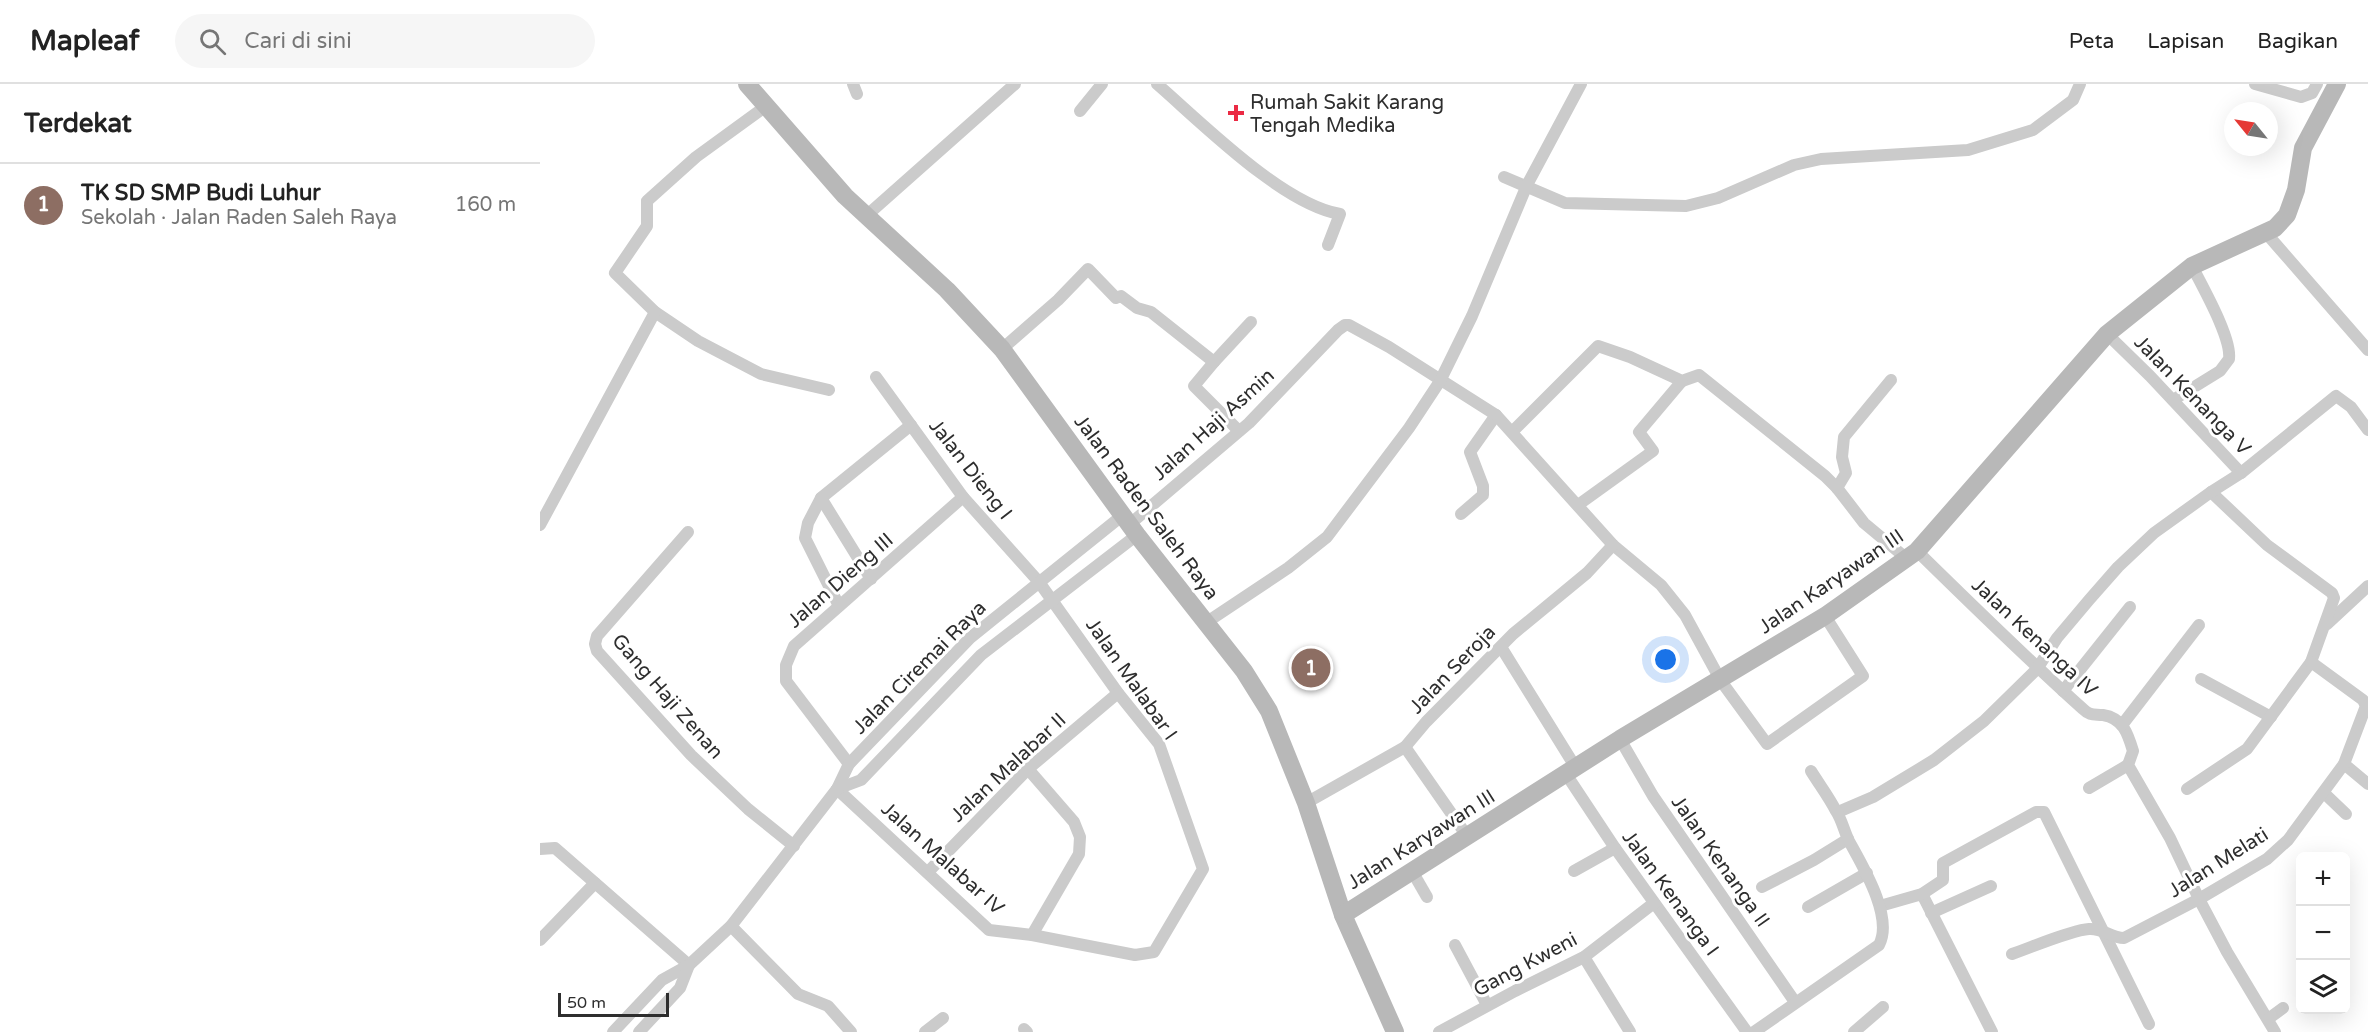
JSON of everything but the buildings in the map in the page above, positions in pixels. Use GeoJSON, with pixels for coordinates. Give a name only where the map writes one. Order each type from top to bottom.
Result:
{"type":"FeatureCollection","features":[{"type":"Feature","properties":{"kind":"street","name":"Jalan Raden Saleh Raya"},"geometry":{"type":"LineString","coordinates":[[747,84],[865,217],[947,290],[1002,350],[1130,525],[1244,671],[1269,711],[1306,803],[1343,915],[1391,1031]]}},
{"type":"Feature","properties":{"kind":"street"},"geometry":{"type":"LineString","coordinates":[[865,217],[1015,84]]}},
{"type":"Feature","properties":{"kind":"street"},"geometry":{"type":"LineString","coordinates":[[1080,111],[1102,84]]}},
{"type":"Feature","properties":{"kind":"street"},"geometry":{"type":"LineString","coordinates":[[1157,84],[1287,192],[1307,203],[1340,214],[1328,245]]}},
{"type":"Feature","properties":{"kind":"street"},"geometry":{"type":"LineString","coordinates":[[1207,622],[1288,568],[1327,537],[1409,428],[1440,381],[1472,316],[1527,185],[1581,84]]}},
{"type":"Feature","properties":{"kind":"street"},"geometry":{"type":"LineString","coordinates":[[1504,177],[1565,203],[1686,206],[1718,198],[1794,165],[1821,159],[1968,150],[2033,130],[2073,100],[2080,84]]}},
{"type":"Feature","properties":{"kind":"street"},"geometry":{"type":"LineString","coordinates":[[2255,84],[2301,97],[2312,93],[2317,84]]}},
{"type":"Feature","properties":{"kind":"street","name":"Jalan Karyawan III"},"geometry":{"type":"LineString","coordinates":[[1343,915],[1620,740],[1826,616],[1912,555],[2107,334],[2192,266],[2266,233],[2275,228],[2287,215],[2296,190],[2302,148],[2337,84]]}},
{"type":"Feature","properties":{"kind":"street"},"geometry":{"type":"LineString","coordinates":[[766,106],[696,157],[646,201],[647,226],[615,273],[654,312],[698,341],[761,374],[829,390]]}},
{"type":"Feature","properties":{"kind":"street"},"geometry":{"type":"LineString","coordinates":[[2266,233],[2368,350]]}},
{"type":"Feature","properties":{"kind":"street"},"geometry":{"type":"LineString","coordinates":[[2173,400],[2220,371],[2229,359],[2229,348],[2215,311],[2192,266]]}},
{"type":"Feature","properties":{"kind":"street"},"geometry":{"type":"LineString","coordinates":[[1002,350],[1058,300],[1088,269],[1116,298],[1120,296],[1137,308],[1151,312],[1214,362]]}},
{"type":"Feature","properties":{"kind":"street"},"geometry":{"type":"LineString","coordinates":[[540,525],[654,312]]}},
{"type":"Feature","properties":{"kind":"street"},"geometry":{"type":"LineString","coordinates":[[1239,431],[1194,386],[1251,322]]}},
{"type":"Feature","properties":{"kind":"street","name":"Jalan Haji Asmin"},"geometry":{"type":"LineString","coordinates":[[1130,525],[1239,431],[1345,325],[1354,327],[1389,347],[1440,381]]}},
{"type":"Feature","properties":{"kind":"street","name":"Jalan Kenanga V"},"geometry":{"type":"LineString","coordinates":[[1838,812],[1872,797],[1934,760],[1984,721],[2037,669],[2057,638],[2118,567],[2154,533],[2241,473],[2107,334]]}},
{"type":"Feature","properties":{"kind":"street"},"geometry":{"type":"LineString","coordinates":[[1512,432],[1600,345],[1682,381],[1639,432],[1653,451],[1578,505]]}},
{"type":"Feature","properties":{"kind":"street","name":"Jalan Kenanga IV"},"geometry":{"type":"LineString","coordinates":[[1682,381],[1699,375],[1837,488],[1864,523],[1912,555],[2090,714],[2105,715],[2116,719],[2122,725]]}},
{"type":"Feature","properties":{"kind":"street","name":"Jalan Dieng I"},"geometry":{"type":"LineString","coordinates":[[876,377],[963,497],[1039,582]]}},
{"type":"Feature","properties":{"kind":"street"},"geometry":{"type":"LineString","coordinates":[[1440,381],[1496,415],[1613,545],[1661,585],[1684,615],[1720,681],[1767,744],[1863,676],[1826,616]]}},
{"type":"Feature","properties":{"kind":"street"},"geometry":{"type":"LineString","coordinates":[[1837,488],[1846,473],[1842,457],[1844,436],[1891,381]]}},
{"type":"Feature","properties":{"kind":"street"},"geometry":{"type":"LineString","coordinates":[[2241,473],[2336,396],[2350,407],[2368,430]]}},
{"type":"Feature","properties":{"kind":"street"},"geometry":{"type":"LineString","coordinates":[[1461,514],[1483,495],[1483,486],[1470,452],[1496,415]]}},
{"type":"Feature","properties":{"kind":"street"},"geometry":{"type":"LineString","coordinates":[[839,606],[806,538],[808,523],[821,498],[911,425]]}},
{"type":"Feature","properties":{"kind":"street"},"geometry":{"type":"LineString","coordinates":[[2187,789],[2247,749],[2311,662],[2334,598],[2332,593],[2267,545],[2211,492]]}},
{"type":"Feature","properties":{"kind":"street","name":"Jalan Dieng III"},"geometry":{"type":"LineString","coordinates":[[849,764],[786,681],[786,665],[794,646],[963,497]]}},
{"type":"Feature","properties":{"kind":"street"},"geometry":{"type":"LineString","coordinates":[[821,498],[871,579]]}},
{"type":"Feature","properties":{"kind":"street","name":"Jalan Ciremai Raya"},"geometry":{"type":"LineString","coordinates":[[613,1032],[662,980],[689,965],[731,926],[837,789],[849,764],[970,638],[1039,582],[1130,525]]}},
{"type":"Feature","properties":{"kind":"street","name":"Jalan Ciremai Raya"},"geometry":{"type":"LineString","coordinates":[[837,789],[861,780],[981,655],[1052,601],[1130,525]]}},
{"type":"Feature","properties":{"kind":"street","name":"Gang Haji Zenan"},"geometry":{"type":"LineString","coordinates":[[688,532],[597,636],[595,644],[597,651],[691,755],[748,809],[794,846]]}},
{"type":"Feature","properties":{"kind":"street","name":"Jalan Seroja"},"geometry":{"type":"LineString","coordinates":[[1306,803],[1405,747],[1513,634],[1587,573],[1613,545]]}},
{"type":"Feature","properties":{"kind":"street","name":"Jalan Malabar I"},"geometry":{"type":"LineString","coordinates":[[1032,935],[1135,955],[1154,952],[1203,869],[1158,744],[1118,693],[1039,582]]}},
{"type":"Feature","properties":{"kind":"street"},"geometry":{"type":"LineString","coordinates":[[2326,624],[2368,586]]}},
{"type":"Feature","properties":{"kind":"street"},"geometry":{"type":"LineString","coordinates":[[2063,691],[2130,607]]}},
{"type":"Feature","properties":{"kind":"street"},"geometry":{"type":"LineString","coordinates":[[2089,788],[2128,765],[2133,751],[2122,725],[2199,625]]}},
{"type":"Feature","properties":{"kind":"street","name":"Jalan Kenanga I"},"geometry":{"type":"LineString","coordinates":[[1501,647],[1615,848],[1747,1032]]}},
{"type":"Feature","properties":{"kind":"street"},"geometry":{"type":"LineString","coordinates":[[948,661],[960,676]]}},
{"type":"Feature","properties":{"kind":"street","name":"Jalan Melati"},"geometry":{"type":"LineString","coordinates":[[2012,954],[2087,929],[2102,930],[2115,938],[2124,938],[2199,899],[2267,859],[2288,840],[2344,764],[2366,706],[2363,700],[2311,662]]}},
{"type":"Feature","properties":{"kind":"street"},"geometry":{"type":"LineString","coordinates":[[2201,679],[2271,717]]}},
{"type":"Feature","properties":{"kind":"street","name":"Jalan Malabar II"},"geometry":{"type":"LineString","coordinates":[[928,872],[1028,769],[1118,693]]}},
{"type":"Feature","properties":{"kind":"street","name":"Jalan Kenanga II"},"geometry":{"type":"LineString","coordinates":[[1620,740],[1653,796],[1795,1002]]}},
{"type":"Feature","properties":{"kind":"street"},"geometry":{"type":"LineString","coordinates":[[1405,747],[1467,837]]}},
{"type":"Feature","properties":{"kind":"street"},"geometry":{"type":"LineString","coordinates":[[2344,764],[2368,784]]}},
{"type":"Feature","properties":{"kind":"street"},"geometry":{"type":"LineString","coordinates":[[2128,765],[2170,838],[2199,899],[2275,1032]]}},
{"type":"Feature","properties":{"kind":"street"},"geometry":{"type":"LineString","coordinates":[[1028,769],[1074,822],[1080,837],[1078,854],[1032,935]]}},
{"type":"Feature","properties":{"kind":"street"},"geometry":{"type":"LineString","coordinates":[[1754,1032],[1879,945],[1883,937],[1880,906],[1867,873],[1848,839],[1838,812],[1811,771]]}},
{"type":"Feature","properties":{"kind":"street","name":"Jalan Malabar IV"},"geometry":{"type":"LineString","coordinates":[[837,789],[989,930],[1032,935]]}},
{"type":"Feature","properties":{"kind":"street"},"geometry":{"type":"LineString","coordinates":[[2324,793],[2346,814]]}},
{"type":"Feature","properties":{"kind":"street"},"geometry":{"type":"LineString","coordinates":[[1880,906],[1922,894],[1943,880],[1943,862],[2040,811],[2044,812],[2149,1024]]}},
{"type":"Feature","properties":{"kind":"street"},"geometry":{"type":"LineString","coordinates":[[1762,887],[1815,860],[1848,839]]}},
{"type":"Feature","properties":{"kind":"street"},"geometry":{"type":"LineString","coordinates":[[540,849],[555,848],[689,965]]}},
{"type":"Feature","properties":{"kind":"street"},"geometry":{"type":"LineString","coordinates":[[1574,871],[1615,848]]}},
{"type":"Feature","properties":{"kind":"street"},"geometry":{"type":"LineString","coordinates":[[1412,871],[1427,897]]}},
{"type":"Feature","properties":{"kind":"street"},"geometry":{"type":"LineString","coordinates":[[1808,907],[1867,873]]}},
{"type":"Feature","properties":{"kind":"street"},"geometry":{"type":"LineString","coordinates":[[540,940],[595,883]]}},
{"type":"Feature","properties":{"kind":"street"},"geometry":{"type":"LineString","coordinates":[[1931,913],[1991,886]]}},
{"type":"Feature","properties":{"kind":"street"},"geometry":{"type":"LineString","coordinates":[[1922,894],[1992,1032]]}},
{"type":"Feature","properties":{"kind":"street","name":"Gang Kweni"},"geometry":{"type":"LineString","coordinates":[[1439,1032],[1487,1005],[1584,957],[1654,903]]}},
{"type":"Feature","properties":{"kind":"street"},"geometry":{"type":"LineString","coordinates":[[731,926],[798,994],[828,1006],[851,1032]]}},
{"type":"Feature","properties":{"kind":"street"},"geometry":{"type":"LineString","coordinates":[[1455,945],[1487,1005]]}},
{"type":"Feature","properties":{"kind":"street"},"geometry":{"type":"LineString","coordinates":[[1584,957],[1630,1032]]}},
{"type":"Feature","properties":{"kind":"street","name":"Jalan Ciremai Raya"},"geometry":{"type":"LineString","coordinates":[[639,1032],[680,988],[689,965]]}},
{"type":"Feature","properties":{"kind":"street"},"geometry":{"type":"LineString","coordinates":[[1854,1032],[1883,1007]]}},
{"type":"Feature","properties":{"kind":"street"},"geometry":{"type":"LineString","coordinates":[[2268,1019],[2283,1008]]}},
{"type":"Feature","properties":{"kind":"street"},"geometry":{"type":"LineString","coordinates":[[925,1032],[943,1018]]}},
{"type":"Feature","properties":{"kind":"place","name":"Rumah Sakit Karang Tengah Medika"},"geometry":{"type":"Point","coordinates":[1236,113]}},
{"type":"Feature","properties":{"kind":"place","name":"TK SD SMP Budi Luhur"},"geometry":{"type":"Point","coordinates":[1311,668]}}]}
